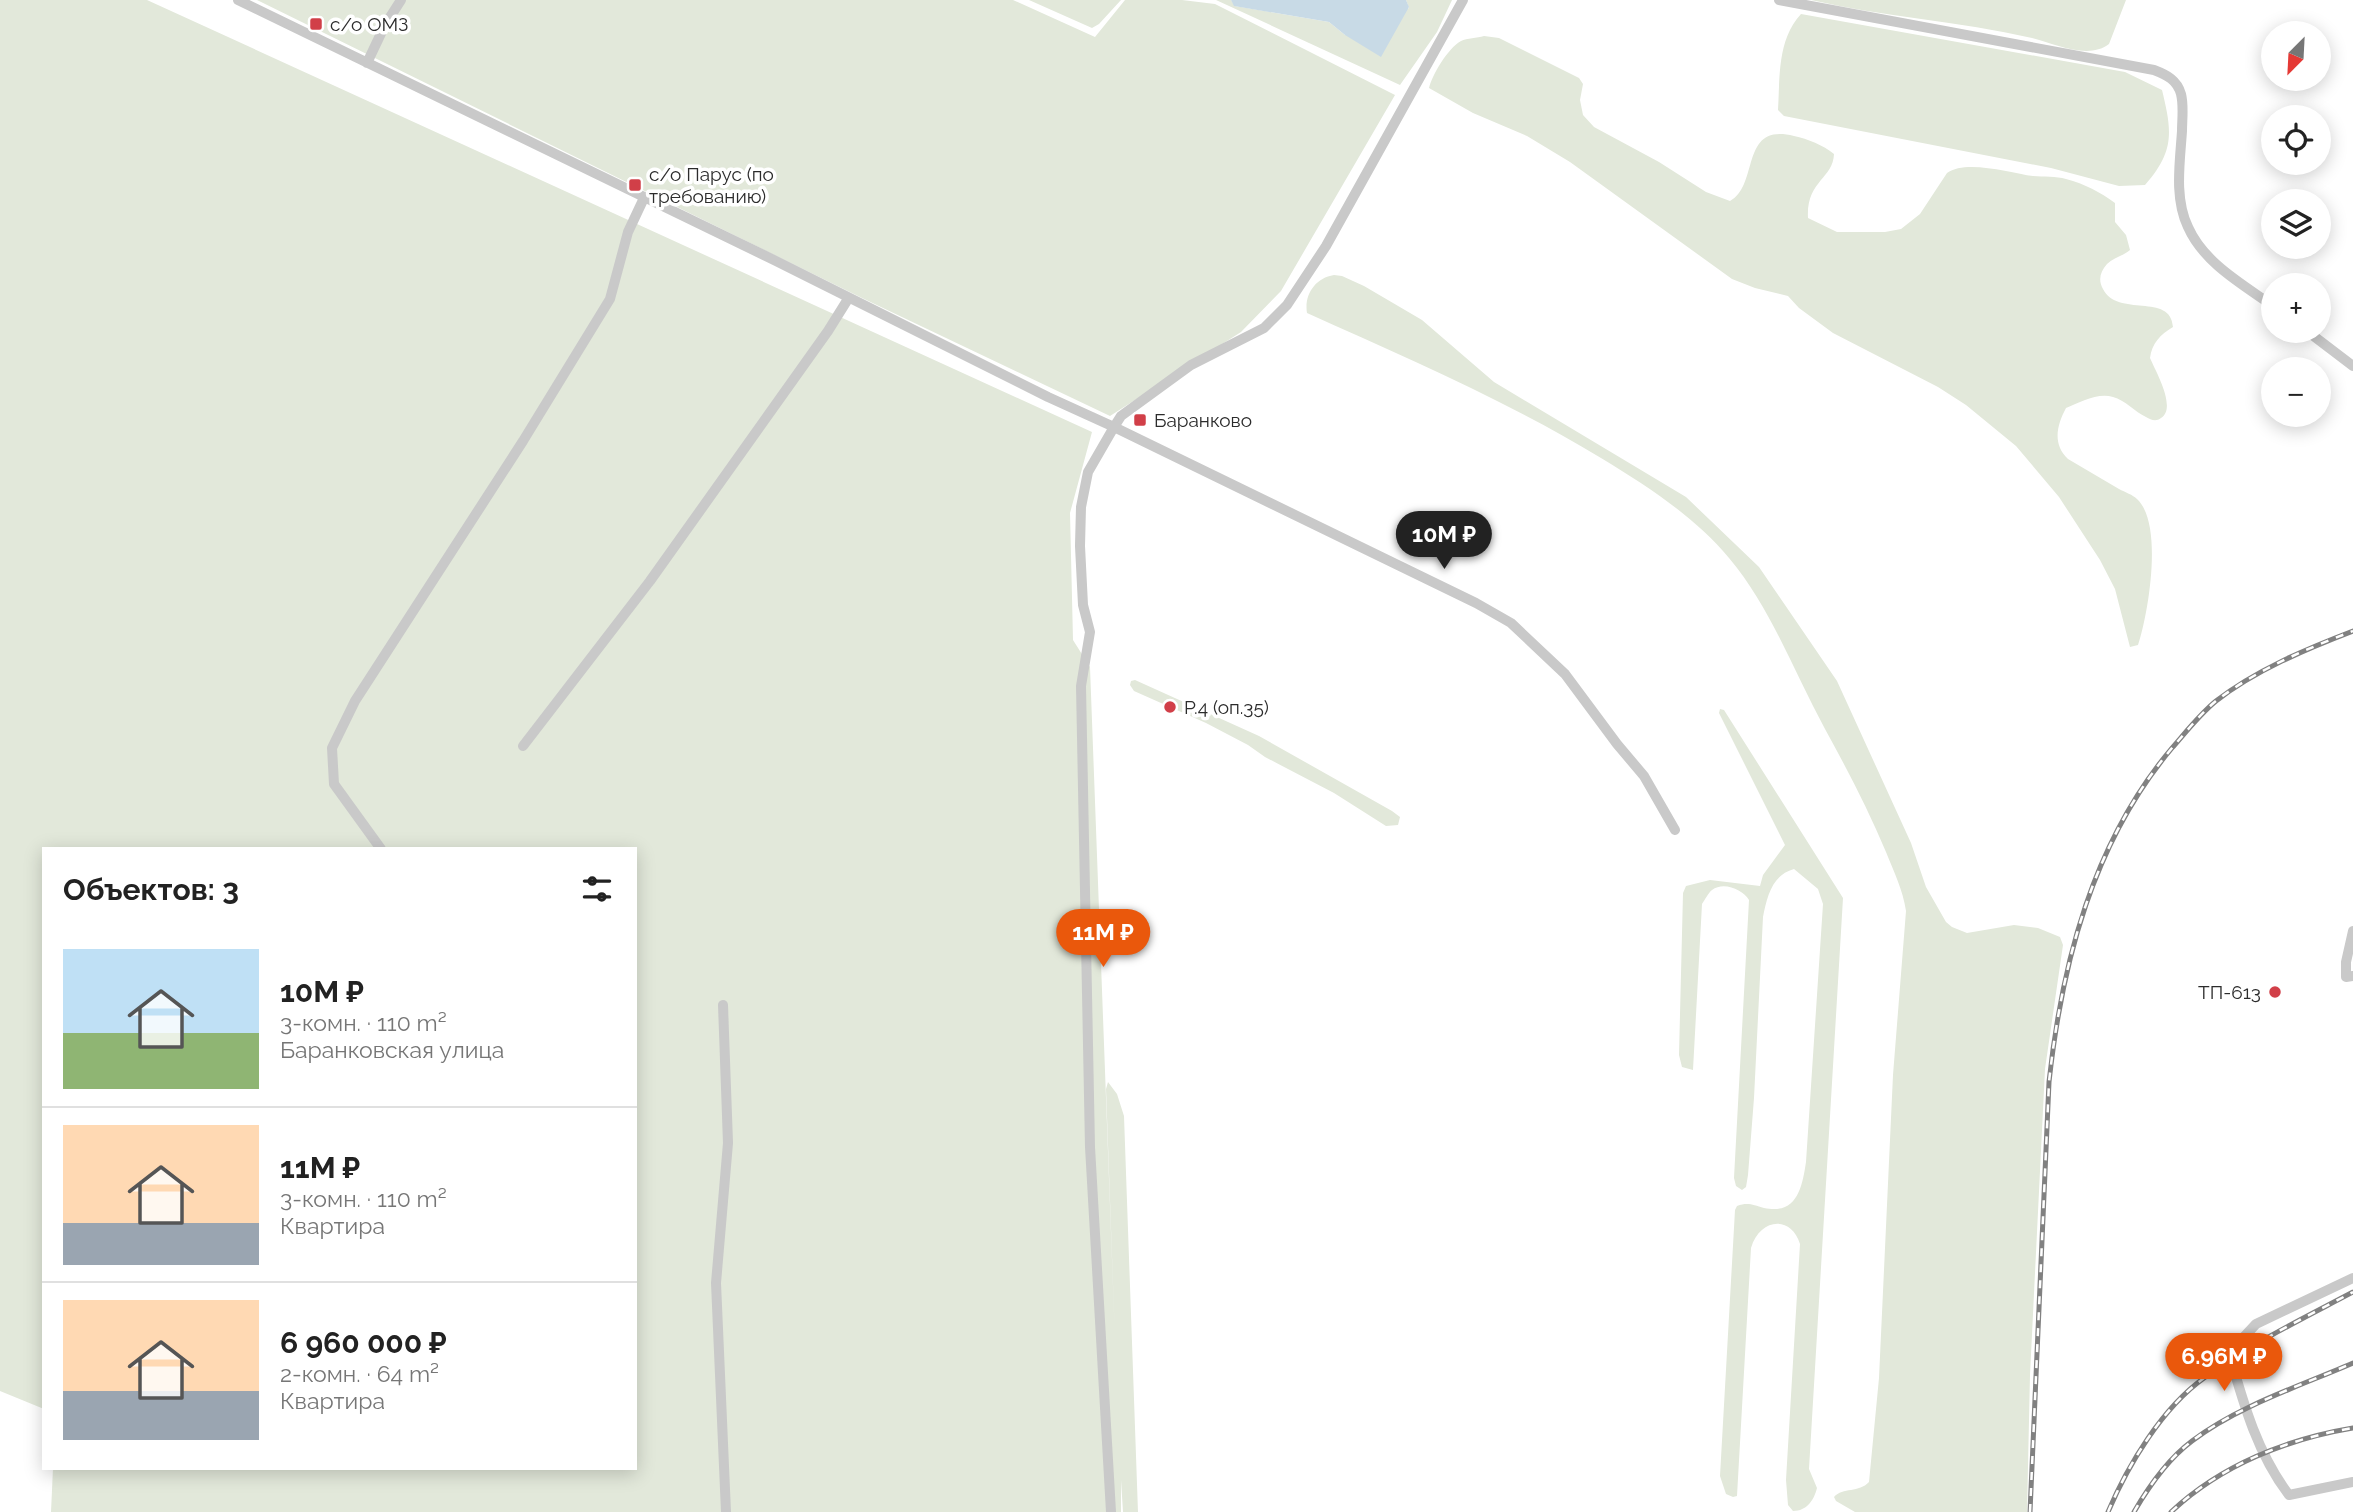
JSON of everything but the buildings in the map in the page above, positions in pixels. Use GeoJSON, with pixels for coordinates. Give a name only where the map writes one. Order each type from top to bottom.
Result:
{"type":"FeatureCollection","features":[{"type":"Feature","properties":{"kind":"street"},"geometry":{"type":"LineString","coordinates":[[238,0],[1048,397],[1476,603],[1511,623],[1565,674],[1644,776],[1675,830]]}},
{"type":"Feature","properties":{"kind":"street"},"geometry":{"type":"LineString","coordinates":[[367,63],[401,0]]}},
{"type":"Feature","properties":{"kind":"street"},"geometry":{"type":"LineString","coordinates":[[1111,1512],[1090,1147],[1081,686],[1090,632],[1083,605],[1080,545],[1081,507],[1088,472],[1121,416],[1191,365],[1264,328],[1287,305],[1326,246],[1463,0]]}},
{"type":"Feature","properties":{"kind":"street"},"geometry":{"type":"LineString","coordinates":[[1779,0],[2031,45],[2166,74],[2181,93],[2183,106],[2179,172],[2181,204],[2187,225],[2197,244],[2212,261],[2261,297]]}},
{"type":"Feature","properties":{"kind":"street"},"geometry":{"type":"LineString","coordinates":[[380,847],[334,784],[332,748],[355,701],[523,441],[610,299],[628,232],[644,198]]}},
{"type":"Feature","properties":{"kind":"street"},"geometry":{"type":"LineString","coordinates":[[523,746],[650,581],[821,342],[848,299]]}},
{"type":"Feature","properties":{"kind":"street"},"geometry":{"type":"LineString","coordinates":[[2323,343],[2353,366]]}},
{"type":"Feature","properties":{"kind":"street"},"geometry":{"type":"LineString","coordinates":[[2350,977],[2346,962],[2353,931]]}},
{"type":"Feature","properties":{"kind":"street"},"geometry":{"type":"LineString","coordinates":[[723,1006],[728,1143],[716,1283],[726,1512]]}},
{"type":"Feature","properties":{"kind":"street"},"geometry":{"type":"LineString","coordinates":[[2353,1278],[2256,1324],[2229,1353],[2247,1416],[2278,1480],[2289,1495],[2353,1482]]}},
{"type":"Feature","properties":{"kind":"shaded area"},"geometry":{"type":"Polygon","coordinates":[[[0,0],[147,0],[1092,432],[1070,513],[1073,640],[1090,667],[1115,1340],[1106,1089],[1108,1082],[1117,1094],[1124,1116],[1138,1512],[1123,1512],[1121,1480],[1121,1512],[51,1512],[53,1470],[637,1470],[637,847],[42,847],[42,1408],[0,1391],[0,0]]]}},
{"type":"Feature","properties":{"kind":"shaded area"},"geometry":{"type":"Polygon","coordinates":[[[257,0],[1013,0],[1095,37],[1125,0],[1182,0],[1215,4],[1395,95],[1281,291],[1241,332],[1110,416],[862,298],[257,0]]]}},
{"type":"Feature","properties":{"kind":"shaded area"},"geometry":{"type":"Polygon","coordinates":[[[1029,0],[1121,0],[1092,28],[1029,0]]]}},
{"type":"Feature","properties":{"kind":"shaded area"},"geometry":{"type":"Polygon","coordinates":[[[1216,0],[1231,0],[1235,6],[1329,22],[1345,35],[1409,8],[1406,0],[1452,0],[1437,32],[1400,85],[1216,0]]]}},
{"type":"Feature","properties":{"kind":"shaded area"},"geometry":{"type":"Polygon","coordinates":[[[1811,0],[2126,0],[2109,44],[2101,49],[2082,51],[2004,32],[1811,0]]]}},
{"type":"Feature","properties":{"kind":"shaded area"},"geometry":{"type":"Polygon","coordinates":[[[1801,14],[2125,72],[2162,90],[2168,117],[2169,140],[2162,162],[2145,185],[2119,186],[2051,168],[1784,116],[1778,110],[1781,60],[1788,35],[1801,14]]]}},
{"type":"Feature","properties":{"kind":"shaded area"},"geometry":{"type":"Polygon","coordinates":[[[1484,36],[1499,38],[1579,78],[1583,84],[1580,100],[1583,115],[1594,127],[1659,162],[1706,192],[1730,201],[1739,193],[1757,146],[1765,138],[1777,134],[1794,136],[1825,148],[1834,154],[1833,162],[1811,196],[1808,218],[1837,232],[1885,232],[1901,229],[1920,214],[1947,173],[1965,167],[2062,178],[2080,183],[2115,203],[2115,222],[2126,235],[2130,250],[2107,264],[2100,279],[2110,298],[2131,305],[2154,307],[2163,310],[2170,317],[2173,327],[2157,340],[2150,358],[2164,390],[2167,406],[2165,413],[2154,420],[2117,399],[2095,397],[2066,408],[2058,428],[2058,441],[2068,459],[2133,496],[2145,511],[2150,528],[2151,570],[2146,613],[2138,645],[2130,647],[2115,589],[2100,560],[2059,497],[2016,446],[1966,405],[1938,387],[1833,333],[1799,308],[1788,296],[1732,279],[1570,162],[1527,136],[1473,113],[1429,88],[1441,62],[1456,44],[1484,36]]]}},
{"type":"Feature","properties":{"kind":"shaded area"},"geometry":{"type":"Polygon","coordinates":[[[1334,275],[1364,286],[1422,320],[1494,382],[1686,497],[1759,567],[1837,681],[1911,843],[1926,887],[1946,922],[1967,933],[2014,925],[2038,928],[2060,937],[2063,945],[2045,1069],[2030,1375],[2027,1512],[1855,1512],[1834,1497],[1842,1492],[1861,1488],[1869,1482],[1879,1378],[1893,1075],[1906,911],[1898,881],[1872,820],[1770,619],[1744,577],[1715,543],[1685,515],[1635,480],[1565,437],[1493,399],[1307,313],[1307,300],[1312,288],[1321,280],[1334,275]]]}},
{"type":"Feature","properties":{"kind":"shaded area"},"geometry":{"type":"Polygon","coordinates":[[[1135,680],[1259,736],[1392,811],[1400,817],[1398,825],[1386,826],[1334,793],[1265,757],[1248,745],[1134,691],[1130,685],[1131,681],[1135,680]]]}},
{"type":"Feature","properties":{"kind":"shaded area"},"geometry":{"type":"Polygon","coordinates":[[[1720,709],[1724,710],[1843,898],[1809,1469],[1817,1488],[1809,1504],[1793,1511],[1788,1505],[1786,1480],[1800,1244],[1790,1228],[1783,1225],[1768,1226],[1761,1231],[1751,1248],[1737,1496],[1726,1494],[1720,1476],[1735,1210],[1737,1206],[1744,1204],[1775,1209],[1784,1207],[1791,1203],[1800,1190],[1806,1162],[1823,904],[1818,889],[1794,869],[1780,876],[1766,902],[1748,1175],[1746,1187],[1742,1190],[1736,1186],[1734,1178],[1749,900],[1738,890],[1722,886],[1712,890],[1702,904],[1693,1070],[1682,1067],[1679,1055],[1683,893],[1686,886],[1710,880],[1760,886],[1763,875],[1785,845],[1719,713],[1720,709]]]}},
{"type":"Feature","properties":{"kind":"water"},"geometry":{"type":"Polygon","coordinates":[[[1231,0],[1406,0],[1409,7],[1381,57],[1329,22],[1234,6],[1231,0]]]}},
{"type":"Feature","properties":{"kind":"railway"},"geometry":{"type":"LineString","coordinates":[[2030,1512],[2049,1082],[2063,992],[2086,905],[2121,823],[2145,784],[2204,712],[2231,690],[2265,670],[2353,631]]}},
{"type":"Feature","properties":{"kind":"railway"},"geometry":{"type":"LineString","coordinates":[[2108,1512],[2136,1457],[2160,1421],[2189,1390],[2258,1343],[2353,1292]]}},
{"type":"Feature","properties":{"kind":"railway"},"geometry":{"type":"LineString","coordinates":[[2134,1512],[2167,1465],[2192,1441],[2229,1417],[2353,1363]]}},
{"type":"Feature","properties":{"kind":"railway"},"geometry":{"type":"LineString","coordinates":[[2171,1512],[2211,1481],[2256,1456],[2304,1439],[2353,1428]]}},
{"type":"Feature","properties":{"kind":"place","name":"с/о ОМЗ"},"geometry":{"type":"Point","coordinates":[316,24]}},
{"type":"Feature","properties":{"kind":"place","name":"с/о Парус (по требованию)"},"geometry":{"type":"Point","coordinates":[635,185]}},
{"type":"Feature","properties":{"kind":"place","name":"Баранково"},"geometry":{"type":"Point","coordinates":[1140,420]}},
{"type":"Feature","properties":{"kind":"place","name":"Р.4 (оп.35)"},"geometry":{"type":"Point","coordinates":[1170,707]}},
{"type":"Feature","properties":{"kind":"place","name":"ТП-613"},"geometry":{"type":"Point","coordinates":[2275,992]}}]}
